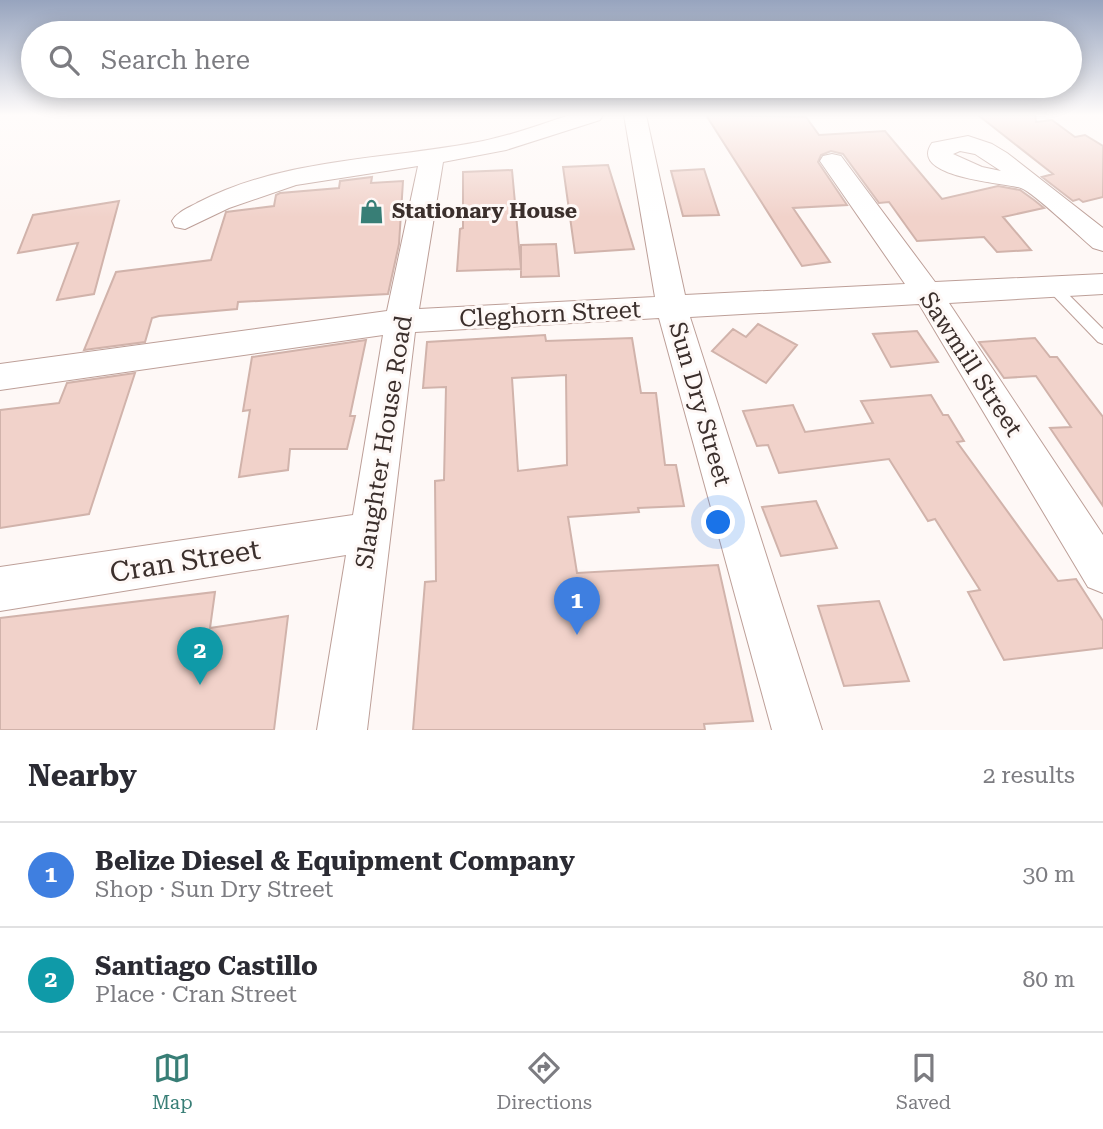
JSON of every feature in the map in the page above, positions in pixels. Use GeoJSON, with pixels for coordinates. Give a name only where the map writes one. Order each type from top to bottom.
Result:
{"type":"FeatureCollection","features":[{"type":"Feature","properties":{"kind":"street"},"geometry":{"type":"LineString","coordinates":[[185,221],[208,206],[294,178],[362,164],[477,149]]}},
{"type":"Feature","properties":{"kind":"street","name":"Sun Dry Street"},"geometry":{"type":"LineString","coordinates":[[642,149],[672,308],[797,730]]}},
{"type":"Feature","properties":{"kind":"street","name":"Slaughter House Road"},"geometry":{"type":"LineString","coordinates":[[342,730],[401,321],[432,155]]}},
{"type":"Feature","properties":{"kind":"street","name":"Sawmill Street"},"geometry":{"type":"LineString","coordinates":[[832,161],[928,294],[1103,572]]}},
{"type":"Feature","properties":{"kind":"street"},"geometry":{"type":"LineString","coordinates":[[1027,181],[1103,242]]}},
{"type":"Feature","properties":{"kind":"street","name":"Cleghorn Street"},"geometry":{"type":"LineString","coordinates":[[0,377],[401,321],[1103,284]]}},
{"type":"Feature","properties":{"kind":"street","name":"Cran Street"},"geometry":{"type":"LineString","coordinates":[[0,590],[369,532]]}},
{"type":"Feature","properties":{"kind":"lane"},"geometry":{"type":"LineString","coordinates":[[1054,288],[1103,338]]}},
{"type":"Feature","properties":{"kind":"building"},"geometry":{"type":"Polygon","coordinates":[[[728,149],[900,149],[942,199],[998,186],[1020,190],[1044,208],[1003,217],[1031,250],[997,252],[984,237],[917,241],[889,202],[879,203],[843,154],[831,151],[821,155],[818,162],[847,205],[793,208],[830,262],[802,266],[728,149]]]}},
{"type":"Feature","properties":{"kind":"building"},"geometry":{"type":"Polygon","coordinates":[[[1021,149],[1103,149],[1103,197],[1083,202],[1079,199],[1073,201],[1042,177],[1053,174],[1021,149]]]}},
{"type":"Feature","properties":{"kind":"building"},"geometry":{"type":"Polygon","coordinates":[[[608,165],[634,249],[575,253],[563,167],[608,165]]]}},
{"type":"Feature","properties":{"kind":"building"},"geometry":{"type":"Polygon","coordinates":[[[704,169],[719,215],[683,216],[671,171],[704,169]]]}},
{"type":"Feature","properties":{"kind":"building"},"geometry":{"type":"Polygon","coordinates":[[[512,170],[521,269],[457,271],[460,229],[463,228],[463,172],[512,170]]]}},
{"type":"Feature","properties":{"kind":"building"},"geometry":{"type":"Polygon","coordinates":[[[372,177],[371,183],[403,181],[399,244],[388,294],[238,302],[237,309],[159,316],[152,318],[145,342],[84,350],[116,272],[211,260],[226,212],[274,206],[276,195],[280,193],[339,188],[340,181],[372,177]]]}},
{"type":"Feature","properties":{"kind":"building"},"geometry":{"type":"Polygon","coordinates":[[[119,201],[94,294],[57,300],[78,243],[18,253],[33,215],[119,201]]]}},
{"type":"Feature","properties":{"kind":"building"},"geometry":{"type":"Polygon","coordinates":[[[556,244],[559,276],[521,277],[521,245],[556,244]]]}},
{"type":"Feature","properties":{"kind":"building"},"geometry":{"type":"Polygon","coordinates":[[[758,324],[797,345],[766,383],[712,351],[733,329],[746,337],[758,324]]]}},
{"type":"Feature","properties":{"kind":"building"},"geometry":{"type":"Polygon","coordinates":[[[917,331],[938,362],[891,367],[873,334],[917,331]]]}},
{"type":"Feature","properties":{"kind":"building"},"geometry":{"type":"Polygon","coordinates":[[[545,335],[546,341],[632,338],[641,393],[656,393],[665,465],[676,465],[684,506],[638,508],[639,512],[568,517],[577,573],[718,565],[753,721],[704,724],[705,730],[413,730],[425,582],[436,581],[435,481],[444,480],[446,387],[423,388],[427,342],[545,335]],[[566,375],[512,378],[518,471],[567,465],[566,375]]]}},
{"type":"Feature","properties":{"kind":"building"},"geometry":{"type":"Polygon","coordinates":[[[1035,338],[1050,357],[1057,357],[1103,417],[1103,506],[1050,428],[1071,427],[1036,376],[1004,378],[979,342],[1035,338]]]}},
{"type":"Feature","properties":{"kind":"building"},"geometry":{"type":"Polygon","coordinates":[[[366,340],[350,416],[355,416],[347,449],[290,449],[288,470],[239,477],[250,410],[243,411],[252,357],[366,340]]]}},
{"type":"Feature","properties":{"kind":"building"},"geometry":{"type":"Polygon","coordinates":[[[135,373],[89,514],[0,528],[0,410],[59,403],[67,383],[135,373]]]}},
{"type":"Feature","properties":{"kind":"building"},"geometry":{"type":"Polygon","coordinates":[[[931,395],[943,415],[948,415],[964,441],[957,442],[1058,581],[1076,579],[1103,621],[1103,648],[1004,660],[968,592],[980,590],[935,519],[928,521],[889,459],[779,473],[768,445],[757,446],[743,411],[793,405],[805,432],[873,423],[861,401],[931,395]]]}},
{"type":"Feature","properties":{"kind":"building"},"geometry":{"type":"Polygon","coordinates":[[[816,501],[837,548],[781,556],[762,507],[816,501]]]}},
{"type":"Feature","properties":{"kind":"building"},"geometry":{"type":"Polygon","coordinates":[[[215,592],[210,628],[288,616],[274,730],[0,730],[0,618],[215,592]]]}},
{"type":"Feature","properties":{"kind":"building"},"geometry":{"type":"Polygon","coordinates":[[[879,601],[909,681],[844,686],[818,606],[879,601]]]}},
{"type":"Feature","properties":{"kind":"place","name":"Stationary House"},"geometry":{"type":"Point","coordinates":[372,211]}},
{"type":"Feature","properties":{"kind":"place","name":"Belize Diesel & Equipment Company"},"geometry":{"type":"Point","coordinates":[577,635]}},
{"type":"Feature","properties":{"kind":"place","name":"Santiago Castillo"},"geometry":{"type":"Point","coordinates":[200,685]}}]}
